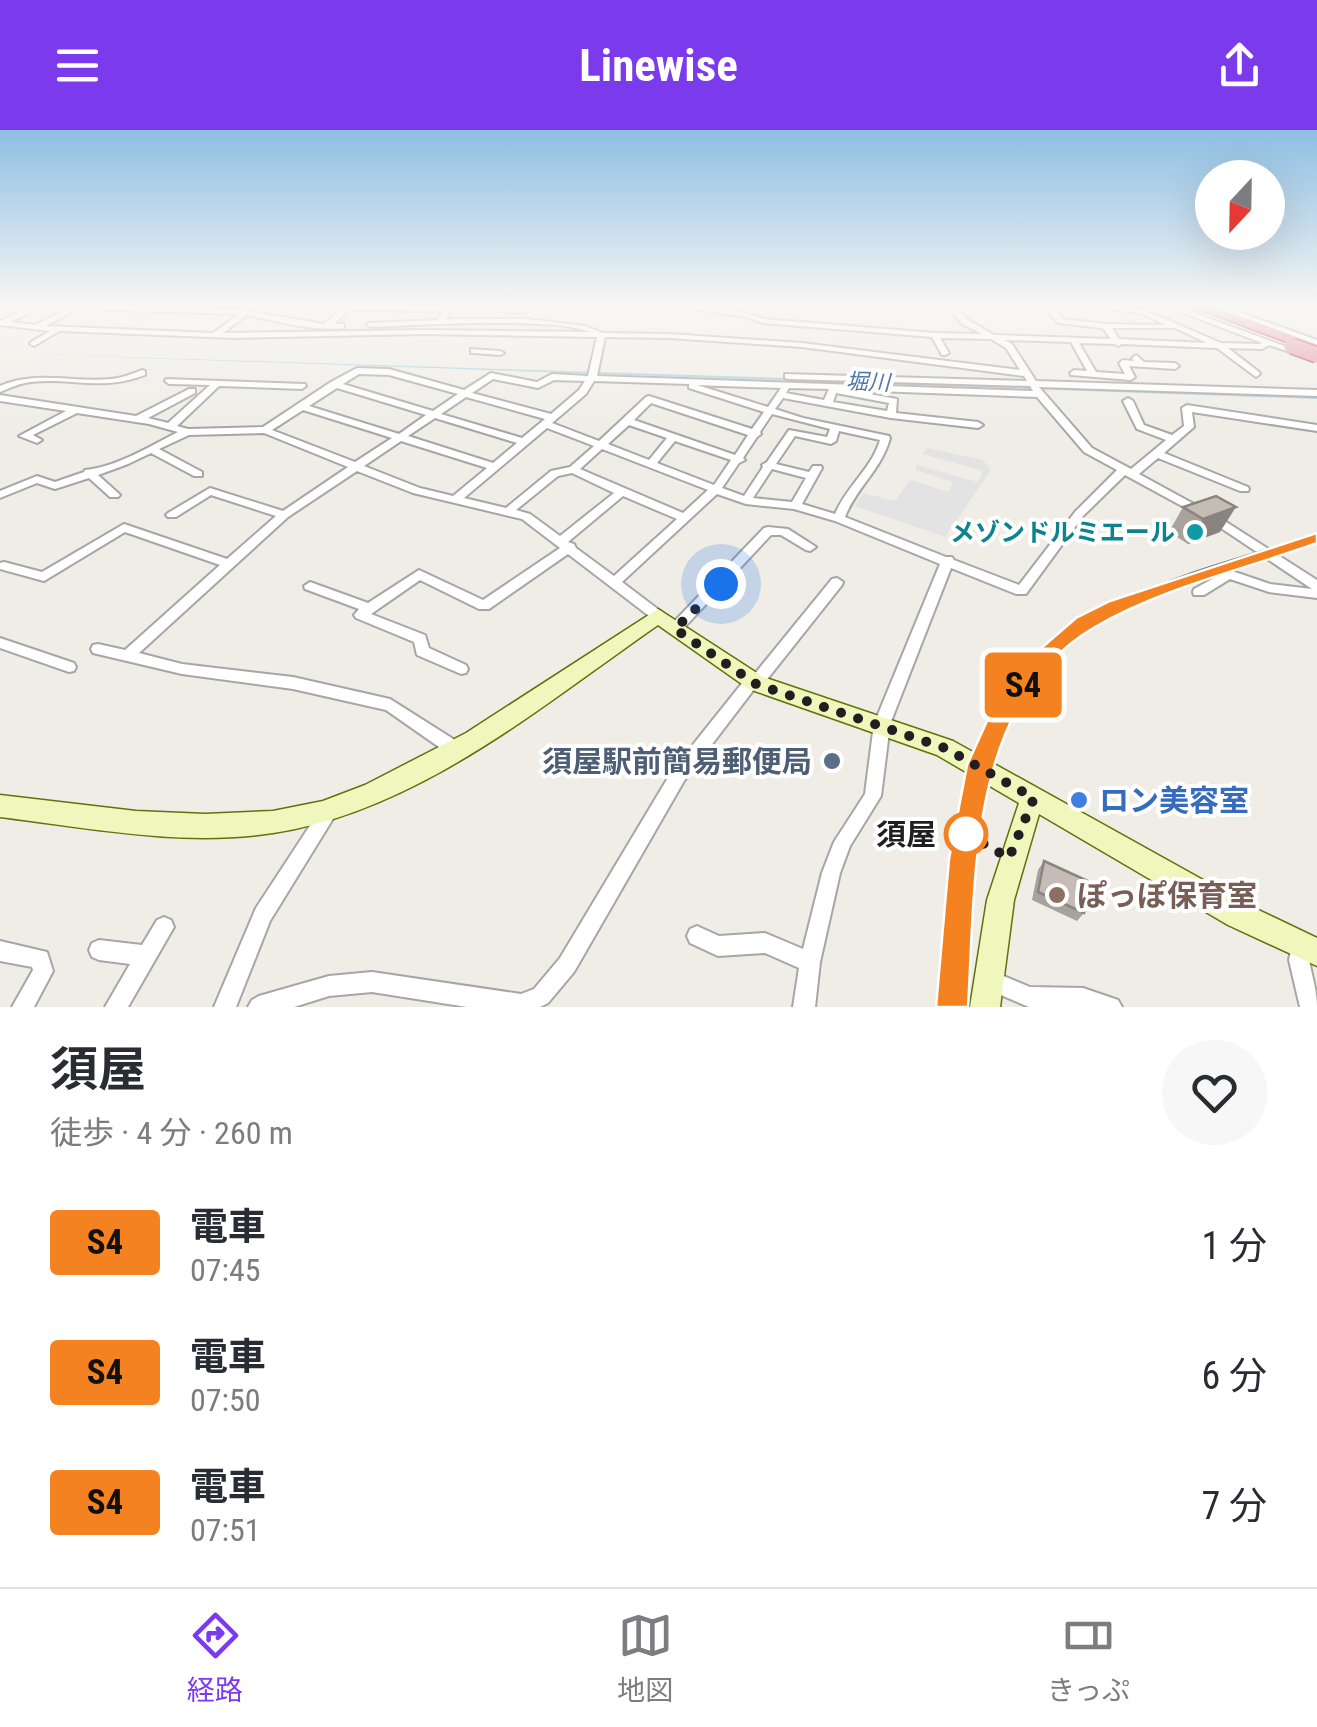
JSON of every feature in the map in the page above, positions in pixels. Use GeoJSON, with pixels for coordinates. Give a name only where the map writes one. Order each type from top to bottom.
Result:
{"type":"FeatureCollection","features":[{"type":"Feature","properties":{"kind":"street"},"geometry":{"type":"LineString","coordinates":[[487,352],[492,346]]}},
{"type":"Feature","properties":{"kind":"street"},"geometry":{"type":"LineString","coordinates":[[454,501],[549,421],[592,375],[599,346]]}},
{"type":"Feature","properties":{"kind":"street"},"geometry":{"type":"LineString","coordinates":[[805,346],[1034,385]]}},
{"type":"Feature","properties":{"kind":"street"},"geometry":{"type":"LineString","coordinates":[[941,346],[945,353]]}},
{"type":"Feature","properties":{"kind":"street"},"geometry":{"type":"LineString","coordinates":[[1009,346],[1078,442],[1219,522],[1317,586]]}},
{"type":"Feature","properties":{"kind":"street"},"geometry":{"type":"LineString","coordinates":[[1077,346],[1094,375]]}},
{"type":"Feature","properties":{"kind":"street"},"geometry":{"type":"LineString","coordinates":[[1124,346],[1140,364]]}},
{"type":"Feature","properties":{"kind":"street"},"geometry":{"type":"LineString","coordinates":[[1220,346],[1256,374]]}},
{"type":"Feature","properties":{"kind":"street"},"geometry":{"type":"LineString","coordinates":[[1241,346],[1301,348]]}},
{"type":"Feature","properties":{"kind":"street"},"geometry":{"type":"LineString","coordinates":[[1255,347],[1281,354],[1301,348]]}},
{"type":"Feature","properties":{"kind":"street"},"geometry":{"type":"LineString","coordinates":[[474,351],[500,353]]}},
{"type":"Feature","properties":{"kind":"street"},"geometry":{"type":"LineString","coordinates":[[1074,373],[1130,377],[1122,364],[1176,366]]}},
{"type":"Feature","properties":{"kind":"street"},"geometry":{"type":"LineString","coordinates":[[265,430],[352,372],[389,372],[549,421],[746,501],[791,506],[838,518],[1021,591],[1078,514],[1189,427],[1186,408],[1317,428]]}},
{"type":"Feature","properties":{"kind":"street"},"geometry":{"type":"LineString","coordinates":[[0,377],[126,382],[142,373]]}},
{"type":"Feature","properties":{"kind":"street"},"geometry":{"type":"LineString","coordinates":[[126,657],[284,515],[491,376],[538,385],[552,377],[592,375],[785,386],[1034,385],[1317,393]]}},
{"type":"Feature","properties":{"kind":"street"},"geometry":{"type":"LineString","coordinates":[[0,389],[18,378]]}},
{"type":"Feature","properties":{"kind":"street"},"geometry":{"type":"LineString","coordinates":[[573,470],[605,446],[667,380]]}},
{"type":"Feature","properties":{"kind":"street"},"geometry":{"type":"LineString","coordinates":[[169,381],[302,386]]}},
{"type":"Feature","properties":{"kind":"street"},"geometry":{"type":"LineString","coordinates":[[681,381],[771,410],[885,438],[878,458],[853,487],[838,518]]}},
{"type":"Feature","properties":{"kind":"street"},"geometry":{"type":"LineString","coordinates":[[334,384],[525,442]]}},
{"type":"Feature","properties":{"kind":"street"},"geometry":{"type":"LineString","coordinates":[[170,427],[215,385]]}},
{"type":"Feature","properties":{"kind":"street"},"geometry":{"type":"LineString","coordinates":[[785,386],[827,404],[833,390],[894,401],[891,415],[978,425]]}},
{"type":"Feature","properties":{"kind":"street"},"geometry":{"type":"LineString","coordinates":[[616,580],[717,488],[740,460],[785,386]]}},
{"type":"Feature","properties":{"kind":"street"},"geometry":{"type":"LineString","coordinates":[[138,419],[192,390]]}},
{"type":"Feature","properties":{"kind":"street"},"geometry":{"type":"LineString","coordinates":[[0,398],[138,419],[187,432],[265,430],[358,465],[401,486],[454,501],[510,510],[538,522],[666,622],[754,682],[945,748],[1309,950],[1298,960],[1311,1007]]}},
{"type":"Feature","properties":{"kind":"street"},"geometry":{"type":"LineString","coordinates":[[649,399],[756,434]]}},
{"type":"Feature","properties":{"kind":"street"},"geometry":{"type":"LineString","coordinates":[[1128,401],[1140,428],[1173,439]]}},
{"type":"Feature","properties":{"kind":"street"},"geometry":{"type":"LineString","coordinates":[[301,406],[494,467]]}},
{"type":"Feature","properties":{"kind":"street"},"geometry":{"type":"LineString","coordinates":[[37,440],[24,436],[76,410]]}},
{"type":"Feature","properties":{"kind":"street"},"geometry":{"type":"LineString","coordinates":[[628,421],[740,460]]}},
{"type":"Feature","properties":{"kind":"street"},"geometry":{"type":"LineString","coordinates":[[746,501],[792,432],[830,441],[836,428]]}},
{"type":"Feature","properties":{"kind":"street"},"geometry":{"type":"LineString","coordinates":[[0,495],[33,480],[55,486],[154,450],[187,432]]}},
{"type":"Feature","properties":{"kind":"street"},"geometry":{"type":"LineString","coordinates":[[652,463],[672,437]]}},
{"type":"Feature","properties":{"kind":"street"},"geometry":{"type":"LineString","coordinates":[[154,450],[198,474]]}},
{"type":"Feature","properties":{"kind":"street"},"geometry":{"type":"LineString","coordinates":[[1156,454],[1244,490]]}},
{"type":"Feature","properties":{"kind":"street"},"geometry":{"type":"LineString","coordinates":[[0,806],[224,824],[274,822],[367,797],[455,749],[666,622],[773,529],[814,472],[767,466]]}},
{"type":"Feature","properties":{"kind":"street"},"geometry":{"type":"LineString","coordinates":[[510,510],[555,472],[573,470],[685,518]]}},
{"type":"Feature","properties":{"kind":"street"},"geometry":{"type":"LineString","coordinates":[[88,472],[114,496]]}},
{"type":"Feature","properties":{"kind":"street"},"geometry":{"type":"LineString","coordinates":[[172,515],[210,491],[284,515]]}},
{"type":"Feature","properties":{"kind":"street"},"geometry":{"type":"LineString","coordinates":[[461,669],[422,651],[420,639],[361,615],[419,574],[484,606],[566,543],[622,492]]}},
{"type":"Feature","properties":{"kind":"street"},"geometry":{"type":"LineString","coordinates":[[4,566],[44,577],[124,528],[229,564]]}},
{"type":"Feature","properties":{"kind":"street"},"geometry":{"type":"LineString","coordinates":[[773,529],[810,548]]}},
{"type":"Feature","properties":{"kind":"street"},"geometry":{"type":"LineString","coordinates":[[804,1007],[810,962],[837,858],[873,796],[882,724],[948,560]]}},
{"type":"Feature","properties":{"kind":"street"},"geometry":{"type":"LineString","coordinates":[[1199,592],[1230,574],[1269,588],[1317,594]]}},
{"type":"Feature","properties":{"kind":"street"},"geometry":{"type":"LineString","coordinates":[[258,1007],[329,986],[372,982],[530,1005],[567,965],[678,776],[837,582]]}},
{"type":"Feature","properties":{"kind":"street"},"geometry":{"type":"LineString","coordinates":[[310,586],[369,608]]}},
{"type":"Feature","properties":{"kind":"street"},"geometry":{"type":"LineString","coordinates":[[0,642],[69,667]]}},
{"type":"Feature","properties":{"kind":"street"},"geometry":{"type":"LineString","coordinates":[[98,650],[182,670],[292,683],[390,704],[455,749]]}},
{"type":"Feature","properties":{"kind":"street"},"geometry":{"type":"LineString","coordinates":[[985,1007],[1009,858],[1034,798]]}},
{"type":"Feature","properties":{"kind":"street"},"geometry":{"type":"LineString","coordinates":[[225,1007],[263,915],[330,809]]}},
{"type":"Feature","properties":{"kind":"street"},"geometry":{"type":"LineString","coordinates":[[116,1007],[164,926]]}},
{"type":"Feature","properties":{"kind":"street"},"geometry":{"type":"LineString","coordinates":[[696,936],[718,946],[766,943],[810,962]]}},
{"type":"Feature","properties":{"kind":"street"},"geometry":{"type":"LineString","coordinates":[[100,950],[147,956]]}},
{"type":"Feature","properties":{"kind":"street"},"geometry":{"type":"LineString","coordinates":[[0,951],[40,959],[44,971],[23,1007]]}},
{"type":"Feature","properties":{"kind":"street"},"geometry":{"type":"LineString","coordinates":[[987,979],[1030,997],[1084,998],[1111,1007]]}},
{"type":"Feature","properties":{"kind":"shaded area"},"geometry":{"type":"Polygon","coordinates":[[[927,448],[983,460],[991,470],[945,537],[855,506],[863,493],[895,501],[910,480],[948,492],[953,482],[916,470],[916,465],[978,482],[983,471],[922,454],[927,448]]]}},
{"type":"Feature","properties":{"kind":"water","name":"堀川"},"geometry":{"type":"Polygon","coordinates":[[[0,353],[1317,395],[1317,399],[0,353]]]}},
{"type":"Feature","properties":{"kind":"building"},"geometry":{"type":"Polygon","coordinates":[[[1216,496],[1236,507],[1203,519],[1183,507],[1216,496]]]}},
{"type":"Feature","properties":{"kind":"building"},"geometry":{"type":"Polygon","coordinates":[[[1044,861],[1088,881],[1084,913],[1038,892],[1044,861]]]}},
{"type":"Feature","properties":{"kind":"railway"},"geometry":{"type":"LineString","coordinates":[[985,758],[1006,709],[1036,667],[1074,634],[1118,607],[1165,586],[1317,538]]}},
{"type":"Feature","properties":{"kind":"railway"},"geometry":{"type":"LineString","coordinates":[[952,1007],[964,850],[985,758]]}},
{"type":"Feature","properties":{"kind":"train","name":"S4"},"geometry":{"type":"LineString","coordinates":[[952,1007],[963,859],[980,765],[1001,716],[1040,662],[1072,632],[1118,606],[1317,538]]}},
{"type":"Feature","properties":{"kind":"place","name":"メゾンドルミエール"},"geometry":{"type":"Point","coordinates":[1195,532]}},
{"type":"Feature","properties":{"kind":"place","name":"須屋駅前簡易郵便局"},"geometry":{"type":"Point","coordinates":[832,761]}},
{"type":"Feature","properties":{"kind":"place","name":"ロン美容室"},"geometry":{"type":"Point","coordinates":[1079,800]}},
{"type":"Feature","properties":{"kind":"place","name":"須屋"},"geometry":{"type":"Point","coordinates":[966,834]}},
{"type":"Feature","properties":{"kind":"place","name":"ぽっぽ保育室"},"geometry":{"type":"Point","coordinates":[1057,895]}},
{"type":"Feature","properties":{"kind":"route"},"geometry":{"type":"LineString","coordinates":[[721,584],[675,629],[756,684],[945,748],[1034,798],[1009,858],[966,834]]}}]}
